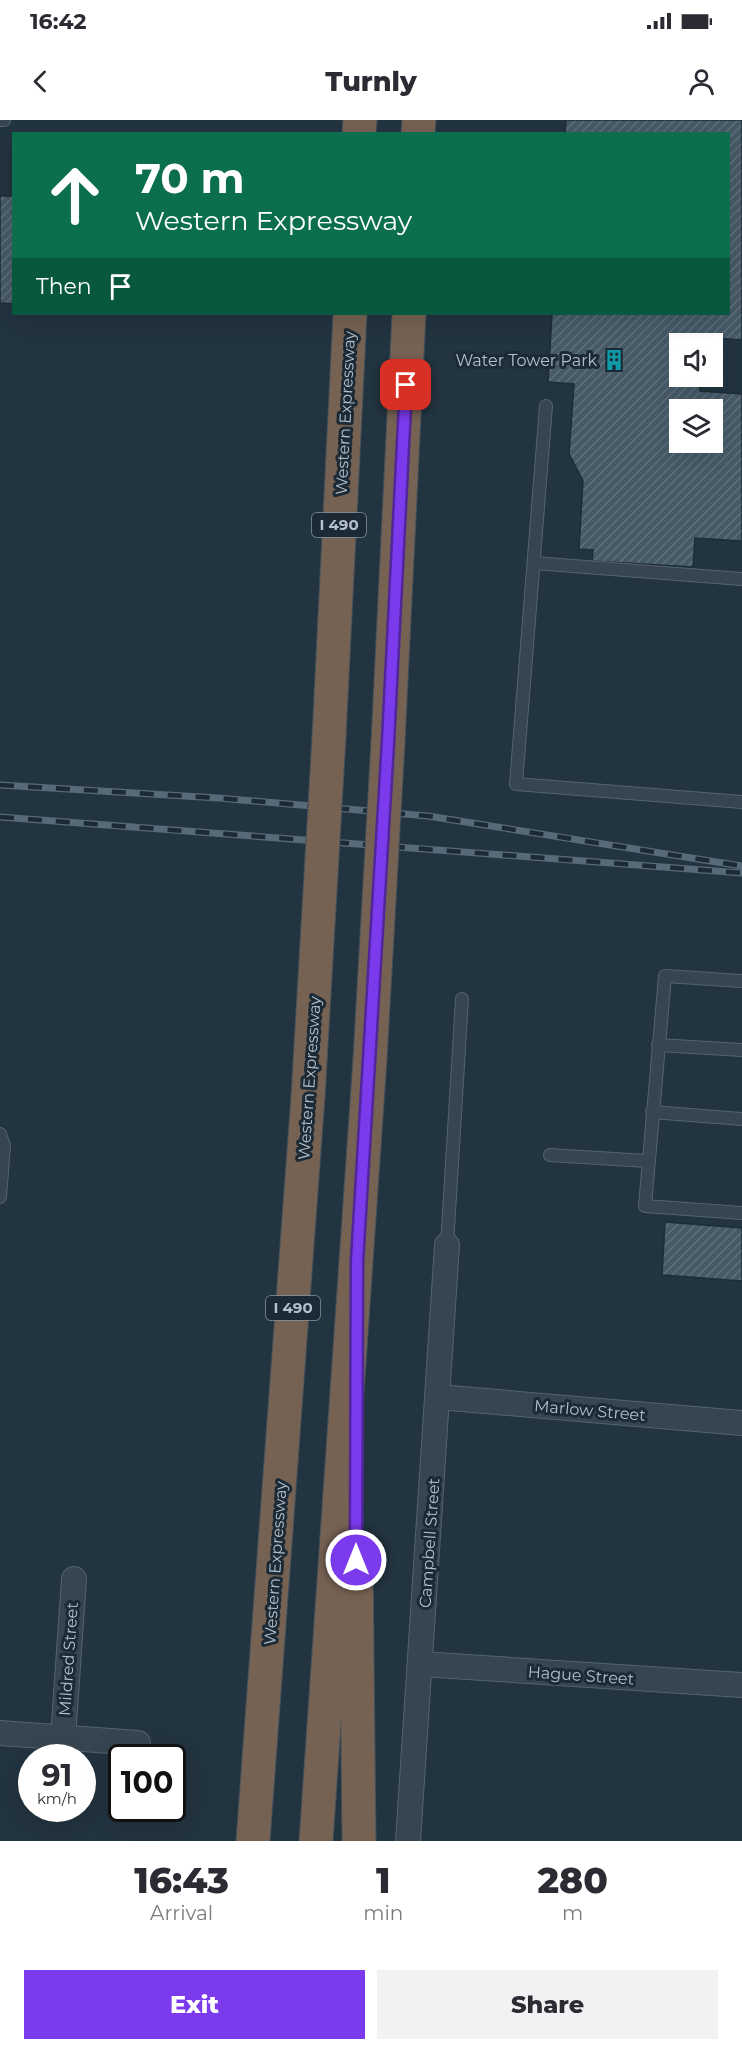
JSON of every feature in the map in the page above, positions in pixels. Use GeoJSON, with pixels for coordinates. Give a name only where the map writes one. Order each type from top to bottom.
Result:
{"type":"FeatureCollection","features":[{"type":"Feature","properties":{"kind":"highway","name":"Western Expressway"},"geometry":{"type":"LineString","coordinates":[[254,1841],[308,1097],[350,315]]}},
{"type":"Feature","properties":{"kind":"highway"},"geometry":{"type":"LineString","coordinates":[[316,1841],[370,1059],[409,315]]}},
{"type":"Feature","properties":{"kind":"highway"},"geometry":{"type":"LineString","coordinates":[[357,1262],[354,1466],[359,1841]]}},
{"type":"Feature","properties":{"kind":"highway"},"geometry":{"type":"LineString","coordinates":[[231,1841],[278,1520]]}},
{"type":"Feature","properties":{"kind":"street","name":"Campbell Street"},"geometry":{"type":"LineString","coordinates":[[408,1841],[447,1245]]}},
{"type":"Feature","properties":{"kind":"street","name":"Marlow Street"},"geometry":{"type":"LineString","coordinates":[[438,1397],[742,1423]]}},
{"type":"Feature","properties":{"kind":"street","name":"Mildred Street"},"geometry":{"type":"LineString","coordinates":[[63,1738],[74,1579]]}},
{"type":"Feature","properties":{"kind":"street","name":"Hague Street"},"geometry":{"type":"LineString","coordinates":[[421,1664],[742,1685]]}},
{"type":"Feature","properties":{"kind":"street"},"geometry":{"type":"LineString","coordinates":[[0,1733],[138,1743]]}},
{"type":"Feature","properties":{"kind":"lane"},"geometry":{"type":"LineString","coordinates":[[546,406],[516,784],[742,802]]}},
{"type":"Feature","properties":{"kind":"lane"},"geometry":{"type":"LineString","coordinates":[[534,562],[742,579]]}},
{"type":"Feature","properties":{"kind":"lane"},"geometry":{"type":"LineString","coordinates":[[742,981],[665,976],[647,1161],[645,1206],[742,1213]]}},
{"type":"Feature","properties":{"kind":"lane"},"geometry":{"type":"LineString","coordinates":[[447,1245],[462,999]]}},
{"type":"Feature","properties":{"kind":"lane"},"geometry":{"type":"LineString","coordinates":[[658,1045],[742,1050]]}},
{"type":"Feature","properties":{"kind":"lane"},"geometry":{"type":"LineString","coordinates":[[652,1112],[742,1119]]}},
{"type":"Feature","properties":{"kind":"lane"},"geometry":{"type":"LineString","coordinates":[[0,1134],[4,1146],[0,1197]]}},
{"type":"Feature","properties":{"kind":"lane"},"geometry":{"type":"LineString","coordinates":[[550,1155],[647,1161]]}},
{"type":"Feature","properties":{"kind":"building","name":"Water Tower Park"},"geometry":{"type":"Polygon","coordinates":[[[566,120],[742,120],[742,340],[723,339],[723,333],[669,333],[669,387],[700,387],[700,391],[742,394],[742,541],[695,538],[693,567],[592,561],[593,550],[579,549],[583,481],[569,454],[574,384],[548,382],[552,315],[730,315],[730,132],[565,132],[566,120]]]}},
{"type":"Feature","properties":{"kind":"building"},"geometry":{"type":"Polygon","coordinates":[[[0,196],[12,196],[12,304],[0,303],[0,196]]]}},
{"type":"Feature","properties":{"kind":"building"},"geometry":{"type":"Polygon","coordinates":[[[665,1222],[742,1228],[742,1281],[662,1275],[665,1222]]]}},
{"type":"Feature","properties":{"kind":"railway"},"geometry":{"type":"LineString","coordinates":[[0,785],[218,798],[428,816],[742,866]]}},
{"type":"Feature","properties":{"kind":"railway"},"geometry":{"type":"LineString","coordinates":[[0,817],[742,873]]}},
{"type":"Feature","properties":{"kind":"place","name":"Water Tower Park"},"geometry":{"type":"Point","coordinates":[614,360]}},
{"type":"Feature","properties":{"kind":"route"},"geometry":{"type":"LineString","coordinates":[[356,1560],[354,1466],[357,1262],[388,742],[406,385]]}}]}
